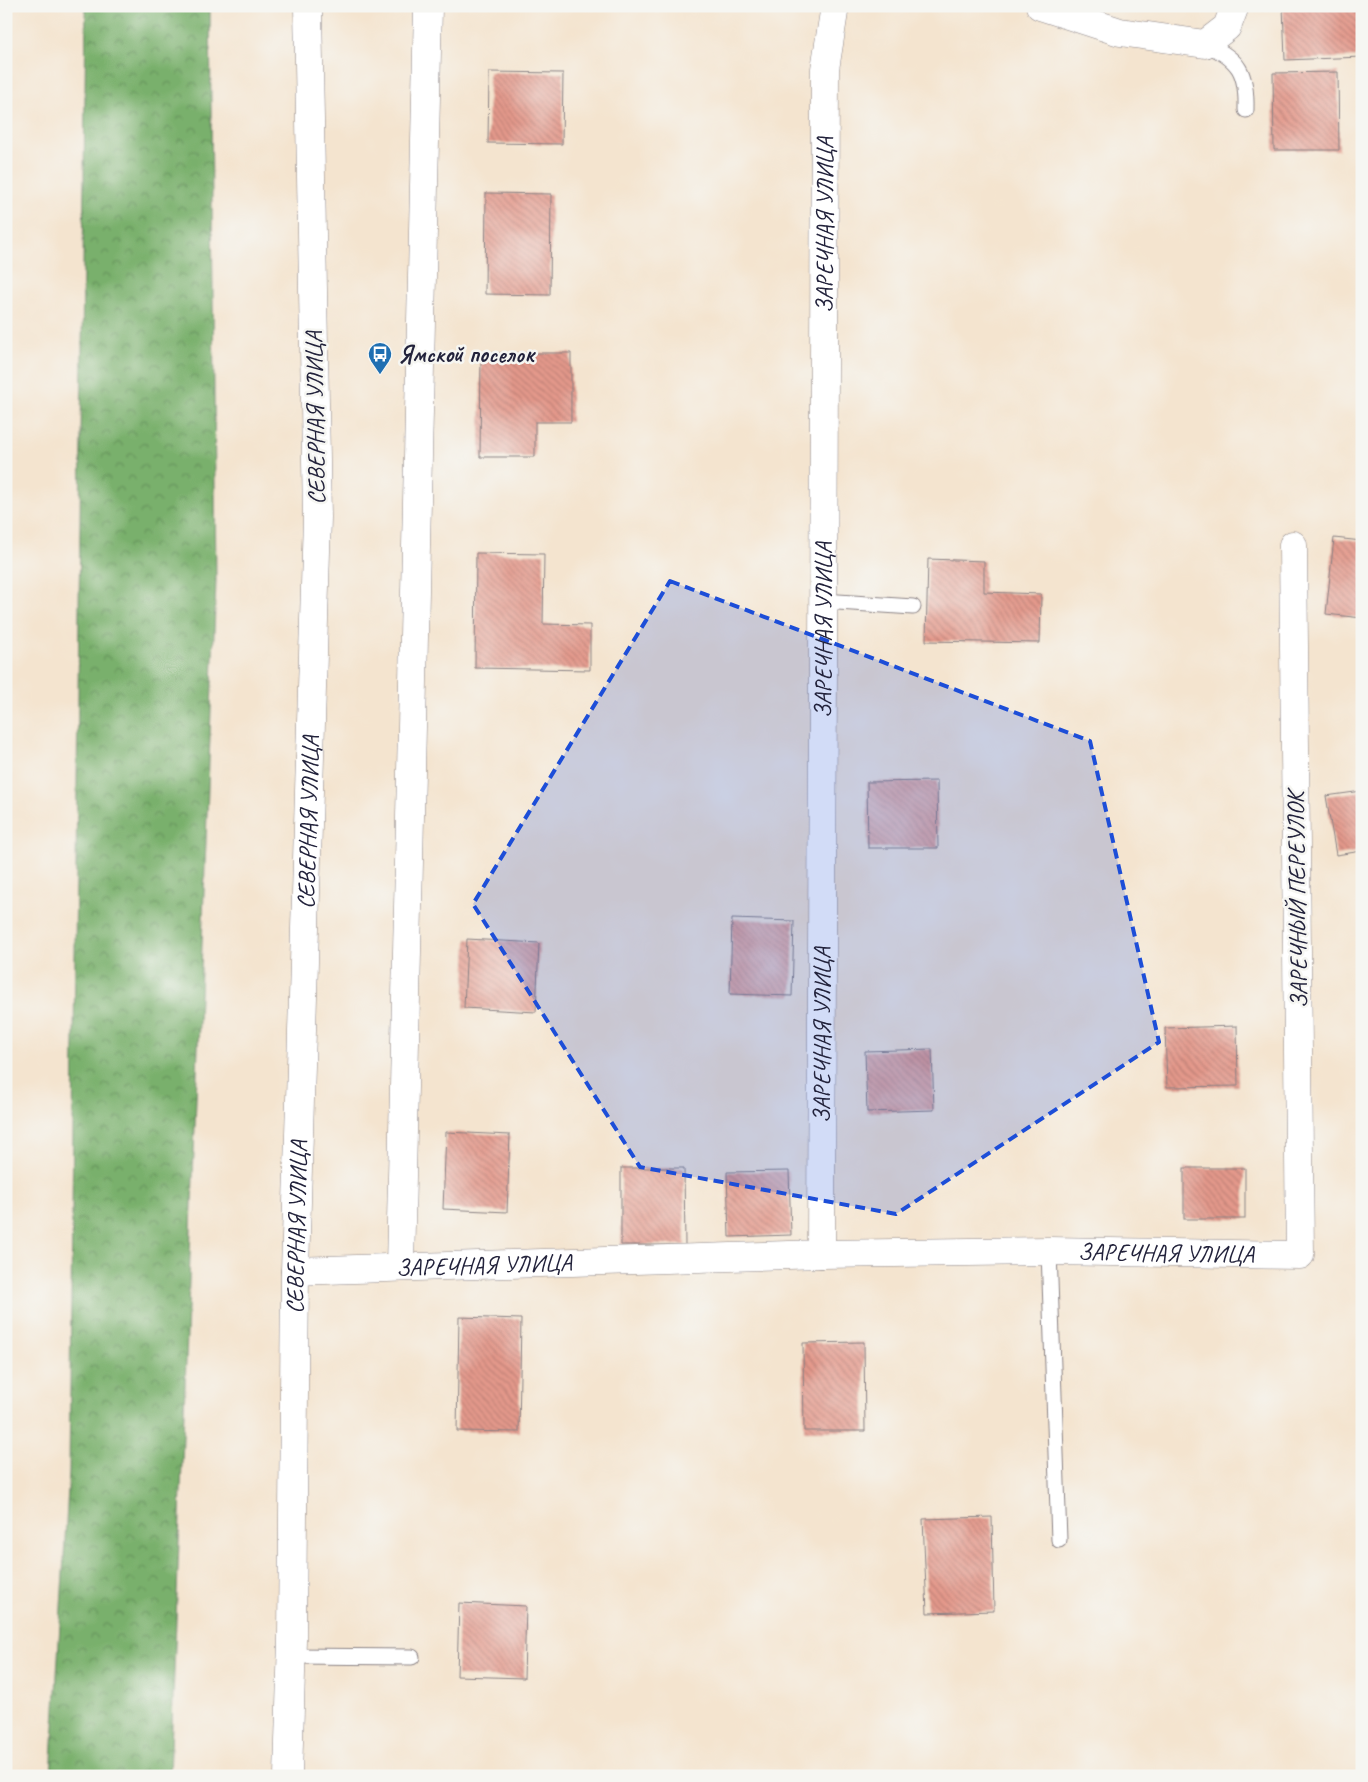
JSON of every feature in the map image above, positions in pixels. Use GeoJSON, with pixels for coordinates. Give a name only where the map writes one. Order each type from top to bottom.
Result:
{"type":"FeatureCollection","features":[{"type":"Feature","properties":{"kind":"street","name":"СЕВЕРНАЯ УЛИЦА"},"geometry":{"type":"LineString","coordinates":[[288,1776],[292,1647],[295,1271],[317,516],[308,6]]}},
{"type":"Feature","properties":{"kind":"street"},"geometry":{"type":"LineString","coordinates":[[400,1268],[428,6]]}},
{"type":"Feature","properties":{"kind":"street","name":"ЗАРЕЧНАЯ УЛИЦА"},"geometry":{"type":"LineString","coordinates":[[821,1254],[825,69],[834,6]]}},
{"type":"Feature","properties":{"kind":"street"},"geometry":{"type":"LineString","coordinates":[[1040,6],[1120,32],[1205,44],[1227,27],[1235,6]]}},
{"type":"Feature","properties":{"kind":"street","name":"ЗАРЕЧНЫЙ ПЕРЕУЛОК"},"geometry":{"type":"LineString","coordinates":[[1293,545],[1300,1255]]}},
{"type":"Feature","properties":{"kind":"street","name":"ЗАРЕЧНАЯ УЛИЦА"},"geometry":{"type":"LineString","coordinates":[[295,1271],[821,1254],[1049,1251],[1300,1255]]}},
{"type":"Feature","properties":{"kind":"lane"},"geometry":{"type":"LineString","coordinates":[[1205,44],[1228,57],[1244,76],[1246,110]]}},
{"type":"Feature","properties":{"kind":"lane"},"geometry":{"type":"LineString","coordinates":[[823,601],[913,607]]}},
{"type":"Feature","properties":{"kind":"lane"},"geometry":{"type":"LineString","coordinates":[[1049,1251],[1059,1540]]}},
{"type":"Feature","properties":{"kind":"lane"},"geometry":{"type":"LineString","coordinates":[[292,1647],[412,1657]]}},
{"type":"Feature","properties":{"kind":"highlighted area"},"geometry":{"type":"Polygon","coordinates":[[[670,581],[1090,741],[1159,1042],[896,1214],[640,1167],[473,904],[670,581]]]}},
{"type":"Feature","properties":{"kind":"green space"},"geometry":{"type":"Polygon","coordinates":[[[86,6],[210,6],[216,581],[170,1776],[51,1776],[69,1472],[86,6]]]}},
{"type":"Feature","properties":{"kind":"building"},"geometry":{"type":"Polygon","coordinates":[[[1283,6],[1362,6],[1362,57],[1285,60],[1283,6]]]}},
{"type":"Feature","properties":{"kind":"building"},"geometry":{"type":"Polygon","coordinates":[[[489,72],[563,73],[562,144],[488,143],[489,72]]]}},
{"type":"Feature","properties":{"kind":"building"},"geometry":{"type":"Polygon","coordinates":[[[1338,72],[1339,150],[1274,150],[1273,73],[1338,72]]]}},
{"type":"Feature","properties":{"kind":"building"},"geometry":{"type":"Polygon","coordinates":[[[486,193],[551,194],[550,295],[485,294],[486,193]]]}},
{"type":"Feature","properties":{"kind":"building"},"geometry":{"type":"Polygon","coordinates":[[[481,353],[571,353],[571,422],[535,422],[535,457],[480,457],[481,353]]]}},
{"type":"Feature","properties":{"kind":"building"},"geometry":{"type":"Polygon","coordinates":[[[1334,538],[1362,541],[1362,618],[1326,614],[1334,538]]]}},
{"type":"Feature","properties":{"kind":"building"},"geometry":{"type":"Polygon","coordinates":[[[476,553],[544,554],[543,624],[590,625],[590,670],[475,668],[476,553]]]}},
{"type":"Feature","properties":{"kind":"building"},"geometry":{"type":"Polygon","coordinates":[[[928,559],[984,561],[984,592],[1041,594],[1040,643],[926,641],[928,559]]]}},
{"type":"Feature","properties":{"kind":"building"},"geometry":{"type":"Polygon","coordinates":[[[937,781],[938,848],[868,848],[867,782],[937,781]]]}},
{"type":"Feature","properties":{"kind":"building"},"geometry":{"type":"Polygon","coordinates":[[[1362,791],[1362,851],[1336,855],[1326,796],[1362,791]]]}},
{"type":"Feature","properties":{"kind":"building"},"geometry":{"type":"Polygon","coordinates":[[[732,919],[794,921],[792,996],[730,994],[732,919]]]}},
{"type":"Feature","properties":{"kind":"building"},"geometry":{"type":"Polygon","coordinates":[[[467,939],[539,943],[536,1012],[464,1008],[467,939]]]}},
{"type":"Feature","properties":{"kind":"building"},"geometry":{"type":"Polygon","coordinates":[[[1237,1026],[1238,1086],[1167,1087],[1165,1028],[1237,1026]]]}},
{"type":"Feature","properties":{"kind":"building"},"geometry":{"type":"Polygon","coordinates":[[[932,1049],[934,1110],[867,1112],[865,1051],[932,1049]]]}},
{"type":"Feature","properties":{"kind":"building"},"geometry":{"type":"Polygon","coordinates":[[[446,1132],[510,1135],[507,1212],[443,1209],[446,1132]]]}},
{"type":"Feature","properties":{"kind":"building"},"geometry":{"type":"Polygon","coordinates":[[[621,1168],[684,1168],[685,1245],[621,1245],[621,1168]]]}},
{"type":"Feature","properties":{"kind":"building"},"geometry":{"type":"Polygon","coordinates":[[[1184,1168],[1245,1168],[1245,1219],[1184,1219],[1184,1168]]]}},
{"type":"Feature","properties":{"kind":"building"},"geometry":{"type":"Polygon","coordinates":[[[789,1171],[791,1235],[729,1237],[727,1172],[789,1171]]]}},
{"type":"Feature","properties":{"kind":"building"},"geometry":{"type":"Polygon","coordinates":[[[459,1317],[521,1319],[519,1432],[457,1431],[459,1317]]]}},
{"type":"Feature","properties":{"kind":"building"},"geometry":{"type":"Polygon","coordinates":[[[864,1342],[865,1431],[804,1431],[803,1343],[864,1342]]]}},
{"type":"Feature","properties":{"kind":"building"},"geometry":{"type":"Polygon","coordinates":[[[992,1517],[994,1611],[927,1613],[923,1519],[992,1517]]]}},
{"type":"Feature","properties":{"kind":"building"},"geometry":{"type":"Polygon","coordinates":[[[459,1603],[526,1606],[524,1678],[457,1676],[459,1603]]]}},
{"type":"Feature","properties":{"kind":"place","name":"Ямской поселок"},"geometry":{"type":"Point","coordinates":[380,375]}}]}
